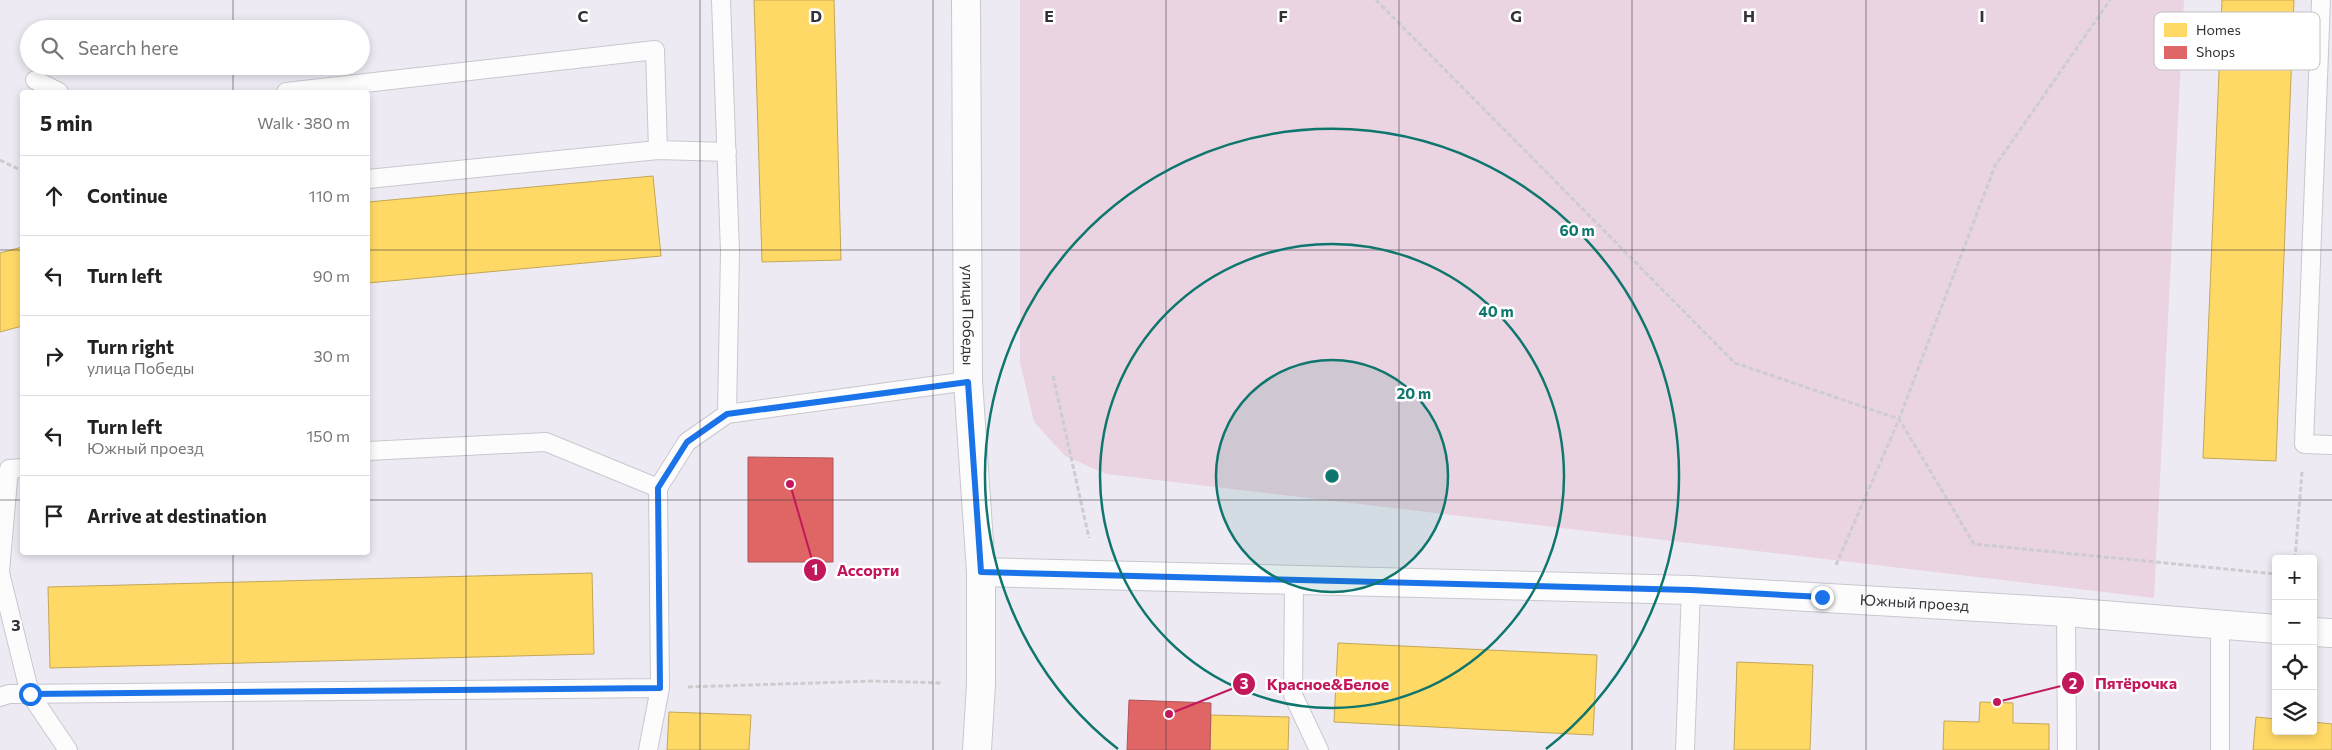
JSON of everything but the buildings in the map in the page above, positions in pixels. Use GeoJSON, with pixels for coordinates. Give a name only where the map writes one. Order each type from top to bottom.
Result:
{"type":"FeatureCollection","features":[{"type":"Feature","properties":{"kind":"street","name":"улица Победы"},"geometry":{"type":"LineString","coordinates":[[966,0],[968,382],[981,572],[978,750]]}},
{"type":"Feature","properties":{"kind":"street","name":"Южный проезд"},"geometry":{"type":"LineString","coordinates":[[981,572],[1691,590],[2066,612],[2272,629]]}},
{"type":"Feature","properties":{"kind":"street"},"geometry":{"type":"LineString","coordinates":[[2317,632],[2332,633]]}},
{"type":"Feature","properties":{"kind":"lane"},"geometry":{"type":"LineString","coordinates":[[721,0],[730,252],[727,414]]}},
{"type":"Feature","properties":{"kind":"lane"},"geometry":{"type":"LineString","coordinates":[[2320,26],[2321,0]]}},
{"type":"Feature","properties":{"kind":"lane"},"geometry":{"type":"LineString","coordinates":[[304,90],[655,50],[658,150]]}},
{"type":"Feature","properties":{"kind":"lane"},"geometry":{"type":"LineString","coordinates":[[2318,70],[2304,444],[2332,445]]}},
{"type":"Feature","properties":{"kind":"lane"},"geometry":{"type":"LineString","coordinates":[[35,80],[55,90]]}},
{"type":"Feature","properties":{"kind":"lane"},"geometry":{"type":"LineString","coordinates":[[370,179],[658,150],[727,152]]}},
{"type":"Feature","properties":{"kind":"lane"},"geometry":{"type":"LineString","coordinates":[[648,750],[660,688],[658,488],[687,442],[727,414],[968,382]]}},
{"type":"Feature","properties":{"kind":"lane"},"geometry":{"type":"LineString","coordinates":[[370,451],[546,442],[658,488]]}},
{"type":"Feature","properties":{"kind":"lane"},"geometry":{"type":"LineString","coordinates":[[20,468],[9,468],[0,572],[30,694],[68,750]]}},
{"type":"Feature","properties":{"kind":"lane"},"geometry":{"type":"LineString","coordinates":[[1294,580],[1293,695],[1320,750]]}},
{"type":"Feature","properties":{"kind":"lane"},"geometry":{"type":"LineString","coordinates":[[1685,750],[1691,590]]}},
{"type":"Feature","properties":{"kind":"lane"},"geometry":{"type":"LineString","coordinates":[[2066,612],[2067,750]]}},
{"type":"Feature","properties":{"kind":"lane"},"geometry":{"type":"LineString","coordinates":[[2220,625],[2220,750]]}},
{"type":"Feature","properties":{"kind":"lane"},"geometry":{"type":"LineString","coordinates":[[0,697],[9,694],[660,688]]}},
{"type":"Feature","properties":{"kind":"path"},"geometry":{"type":"LineString","coordinates":[[1376,0],[1735,363],[1899,419],[1974,544],[2272,574]]}},
{"type":"Feature","properties":{"kind":"path"},"geometry":{"type":"LineString","coordinates":[[1822,597],[1899,419],[1995,166],[2110,0]]}},
{"type":"Feature","properties":{"kind":"path"},"geometry":{"type":"LineString","coordinates":[[0,160],[20,170]]}},
{"type":"Feature","properties":{"kind":"path"},"geometry":{"type":"LineString","coordinates":[[1052,376],[1088,538]]}},
{"type":"Feature","properties":{"kind":"path"},"geometry":{"type":"LineString","coordinates":[[2295,555],[2304,444]]}},
{"type":"Feature","properties":{"kind":"path"},"geometry":{"type":"LineString","coordinates":[[660,688],[876,681],[943,683]]}},
{"type":"Feature","properties":{"kind":"shaded area"},"geometry":{"type":"Polygon","coordinates":[[[1020,0],[2184,0],[2183,12],[2154,12],[2154,70],[2180,70],[2154,598],[1106,474],[1065,456],[1034,422],[1020,362],[1020,0]]]}},
{"type":"Feature","properties":{"kind":"place","name":"Ассорти"},"geometry":{"type":"Point","coordinates":[790,484]}},
{"type":"Feature","properties":{"kind":"place","name":"Пятёрочка"},"geometry":{"type":"Point","coordinates":[1997,702]}},
{"type":"Feature","properties":{"kind":"place","name":"Красное&Белое"},"geometry":{"type":"Point","coordinates":[1169,714]}},
{"type":"Feature","properties":{"kind":"route"},"geometry":{"type":"LineString","coordinates":[[30,694],[660,688],[658,488],[687,442],[727,414],[968,382],[981,572],[1691,590],[1822,597]]}}]}
